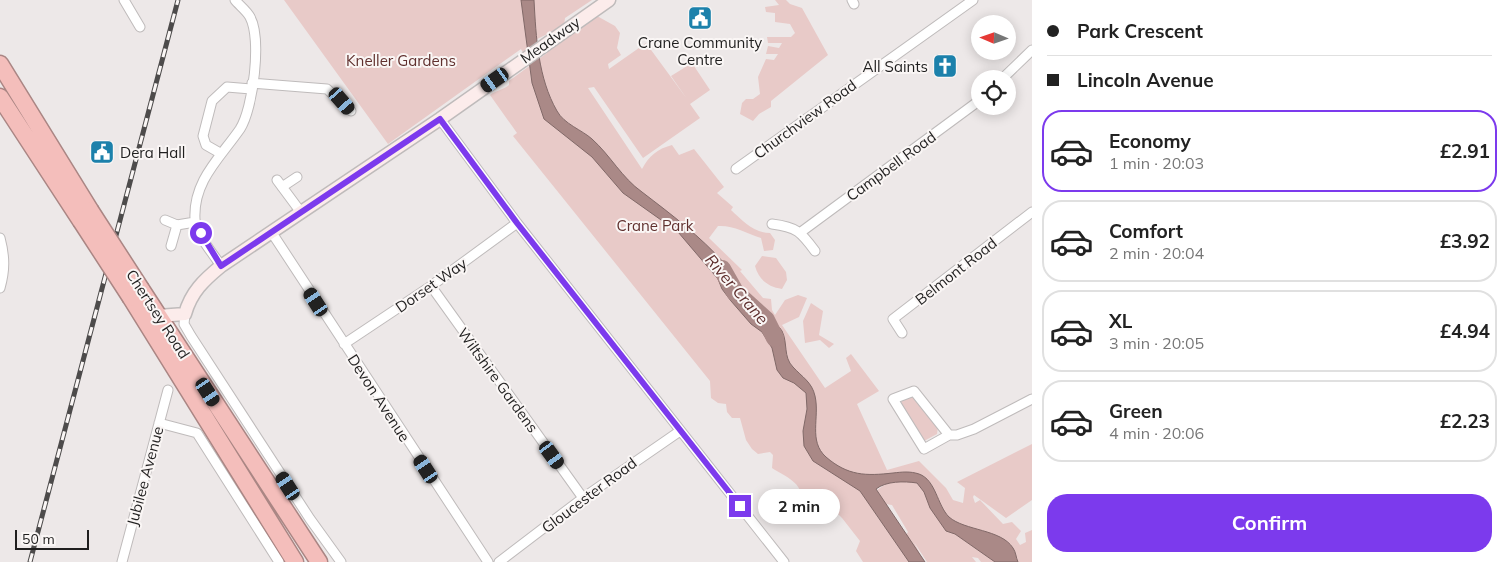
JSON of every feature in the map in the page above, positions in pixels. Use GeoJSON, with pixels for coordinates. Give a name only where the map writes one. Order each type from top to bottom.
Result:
{"type":"FeatureCollection","features":[{"type":"Feature","properties":{"kind":"highway","name":"Chertsey Road"},"geometry":{"type":"LineString","coordinates":[[0,64],[86,215],[136,294],[295,562]]}},
{"type":"Feature","properties":{"kind":"highway","name":"Chertsey Road"},"geometry":{"type":"LineString","coordinates":[[0,97],[86,215]]}},
{"type":"Feature","properties":{"kind":"highway","name":"Chertsey Road"},"geometry":{"type":"LineString","coordinates":[[136,294],[158,316],[303,523],[319,562]]}},
{"type":"Feature","properties":{"kind":"street"},"geometry":{"type":"LineString","coordinates":[[124,0],[140,27]]}},
{"type":"Feature","properties":{"kind":"street"},"geometry":{"type":"LineString","coordinates":[[221,266],[195,222],[196,202],[202,182],[220,153],[240,128],[249,109],[255,36],[250,17],[234,0]]}},
{"type":"Feature","properties":{"kind":"street","name":"Meadway"},"geometry":{"type":"LineString","coordinates":[[185,314],[191,295],[207,277],[221,266],[440,119],[609,0]]}},
{"type":"Feature","properties":{"kind":"street","name":"Churchview Road"},"geometry":{"type":"LineString","coordinates":[[736,169],[973,0]]}},
{"type":"Feature","properties":{"kind":"street"},"geometry":{"type":"LineString","coordinates":[[1011,70],[1032,50]]}},
{"type":"Feature","properties":{"kind":"street"},"geometry":{"type":"LineString","coordinates":[[220,153],[206,144],[203,136],[212,101],[227,87],[327,89],[351,111]]}},
{"type":"Feature","properties":{"kind":"street","name":"Campbell Road"},"geometry":{"type":"LineString","coordinates":[[801,232],[971,107]]}},
{"type":"Feature","properties":{"kind":"street"},"geometry":{"type":"LineString","coordinates":[[440,119],[517,223],[784,562]]}},
{"type":"Feature","properties":{"kind":"street"},"geometry":{"type":"LineString","coordinates":[[297,177],[279,183],[300,212]]}},
{"type":"Feature","properties":{"kind":"street","name":"Belmont Road"},"geometry":{"type":"LineString","coordinates":[[902,333],[893,319],[1032,212]]}},
{"type":"Feature","properties":{"kind":"street"},"geometry":{"type":"LineString","coordinates":[[165,220],[177,226],[195,222]]}},
{"type":"Feature","properties":{"kind":"street","name":"Dorset Way"},"geometry":{"type":"LineString","coordinates":[[344,344],[431,286],[517,223]]}},
{"type":"Feature","properties":{"kind":"street"},"geometry":{"type":"LineString","coordinates":[[772,224],[789,226],[801,232],[815,252]]}},
{"type":"Feature","properties":{"kind":"street"},"geometry":{"type":"LineString","coordinates":[[171,246],[177,226]]}},
{"type":"Feature","properties":{"kind":"street","name":"Devon Avenue"},"geometry":{"type":"LineString","coordinates":[[272,233],[488,562]]}},
{"type":"Feature","properties":{"kind":"street"},"geometry":{"type":"LineString","coordinates":[[0,238],[4,255],[4,271],[0,288]]}},
{"type":"Feature","properties":{"kind":"street","name":"Wiltshire Gardens"},"geometry":{"type":"LineString","coordinates":[[431,286],[583,498]]}},
{"type":"Feature","properties":{"kind":"street"},"geometry":{"type":"LineString","coordinates":[[158,316],[185,314]]}},
{"type":"Feature","properties":{"kind":"street","name":"Chertsey Road"},"geometry":{"type":"LineString","coordinates":[[185,314],[184,324],[303,523],[341,562]]}},
{"type":"Feature","properties":{"kind":"street","name":"Jubilee Avenue"},"geometry":{"type":"LineString","coordinates":[[122,562],[168,390]]}},
{"type":"Feature","properties":{"kind":"street"},"geometry":{"type":"LineString","coordinates":[[949,435],[914,391],[893,399],[924,449],[949,435],[957,435],[974,429],[1032,399]]}},
{"type":"Feature","properties":{"kind":"street"},"geometry":{"type":"LineString","coordinates":[[159,423],[197,433],[279,562]]}},
{"type":"Feature","properties":{"kind":"street","name":"Gloucester Road"},"geometry":{"type":"LineString","coordinates":[[498,562],[512,558],[583,498],[680,431]]}},
{"type":"Feature","properties":{"kind":"green space","name":"Kneller Gardens"},"geometry":{"type":"Polygon","coordinates":[[[284,0],[592,0],[565,18],[564,26],[531,42],[529,50],[523,53],[521,49],[388,144],[284,0]]]}},
{"type":"Feature","properties":{"kind":"green space"},"geometry":{"type":"Polygon","coordinates":[[[775,0],[786,0],[790,4],[802,8],[828,55],[771,101],[771,107],[759,114],[753,121],[740,114],[742,103],[746,99],[753,99],[760,94],[758,77],[766,59],[774,60],[778,54],[766,54],[768,46],[779,48],[782,43],[768,43],[767,37],[791,37],[795,33],[790,24],[775,22],[775,13],[766,12],[765,7],[779,5],[775,0]]]}},
{"type":"Feature","properties":{"kind":"green space","name":"Crane Park"},"geometry":{"type":"Polygon","coordinates":[[[597,16],[615,26],[620,33],[617,48],[621,55],[608,64],[609,69],[646,43],[687,99],[671,76],[692,63],[710,90],[690,104],[700,118],[643,158],[594,87],[588,88],[642,169],[654,154],[672,145],[679,155],[694,149],[724,187],[717,193],[733,207],[731,210],[758,231],[770,233],[775,240],[773,250],[764,251],[761,238],[729,227],[718,226],[709,238],[742,270],[740,271],[763,298],[771,299],[772,310],[775,315],[785,300],[798,295],[807,298],[799,317],[782,325],[825,388],[851,371],[846,358],[851,354],[879,391],[857,404],[887,470],[919,461],[946,488],[953,500],[963,503],[965,488],[957,482],[1032,444],[1032,500],[1006,518],[974,495],[973,497],[975,503],[980,500],[1003,524],[1012,522],[1021,531],[1016,539],[1020,545],[1026,542],[1025,533],[1032,530],[1032,562],[981,562],[978,558],[972,557],[976,562],[927,562],[914,542],[924,562],[863,562],[856,551],[860,541],[842,518],[836,512],[828,515],[816,512],[811,500],[810,503],[802,500],[796,484],[772,468],[773,455],[770,452],[758,454],[752,449],[746,440],[740,418],[732,418],[727,412],[726,404],[718,403],[711,398],[710,381],[513,136],[517,133],[490,95],[509,85],[509,81],[547,53],[546,50],[597,16]],[[854,478],[879,519],[893,518],[906,535],[908,532],[892,505],[885,504],[877,490],[890,481],[854,478]]]}},
{"type":"Feature","properties":{"kind":"green space"},"geometry":{"type":"Polygon","coordinates":[[[762,256],[776,258],[786,272],[787,280],[782,289],[768,285],[759,275],[755,266],[762,256]]]}},
{"type":"Feature","properties":{"kind":"green space"},"geometry":{"type":"Polygon","coordinates":[[[811,303],[823,311],[819,335],[834,344],[829,348],[820,340],[805,343],[803,321],[811,303]]]}},
{"type":"Feature","properties":{"kind":"green space"},"geometry":{"type":"Polygon","coordinates":[[[909,397],[913,398],[938,427],[937,434],[924,441],[901,406],[902,400],[909,397]]]}},
{"type":"Feature","properties":{"kind":"shaded area","name":"River Crane"},"geometry":{"type":"Polygon","coordinates":[[[521,0],[534,0],[537,43],[542,71],[551,98],[560,116],[592,139],[635,186],[706,244],[725,264],[733,276],[733,291],[747,308],[753,314],[780,328],[785,340],[790,363],[814,391],[817,444],[826,457],[842,468],[858,473],[909,472],[925,477],[933,487],[949,517],[956,522],[1000,537],[1014,550],[1018,562],[995,562],[955,534],[946,531],[930,508],[924,492],[917,483],[885,484],[876,489],[925,562],[909,562],[860,491],[813,461],[804,446],[803,431],[807,409],[806,393],[794,383],[783,378],[777,370],[772,348],[762,332],[751,324],[731,301],[722,289],[718,279],[678,232],[623,193],[592,157],[544,119],[532,83],[521,0]]]}},
{"type":"Feature","properties":{"kind":"waterway","name":"River Crane"},"geometry":{"type":"LineString","coordinates":[[722,269],[735,292],[766,320],[775,338]]}},
{"type":"Feature","properties":{"kind":"railway"},"geometry":{"type":"LineString","coordinates":[[30,562],[178,0]]}},
{"type":"Feature","properties":{"kind":"place","name":"Crane Community Centre"},"geometry":{"type":"Point","coordinates":[700,18]}},
{"type":"Feature","properties":{"kind":"place","name":"All Saints"},"geometry":{"type":"Point","coordinates":[945,66]}},
{"type":"Feature","properties":{"kind":"place","name":"Dera Hall"},"geometry":{"type":"Point","coordinates":[102,152]}},
{"type":"Feature","properties":{"kind":"route"},"geometry":{"type":"LineString","coordinates":[[201,233],[221,266],[252,247],[300,212],[440,119],[517,223],[740,506]]}}]}
